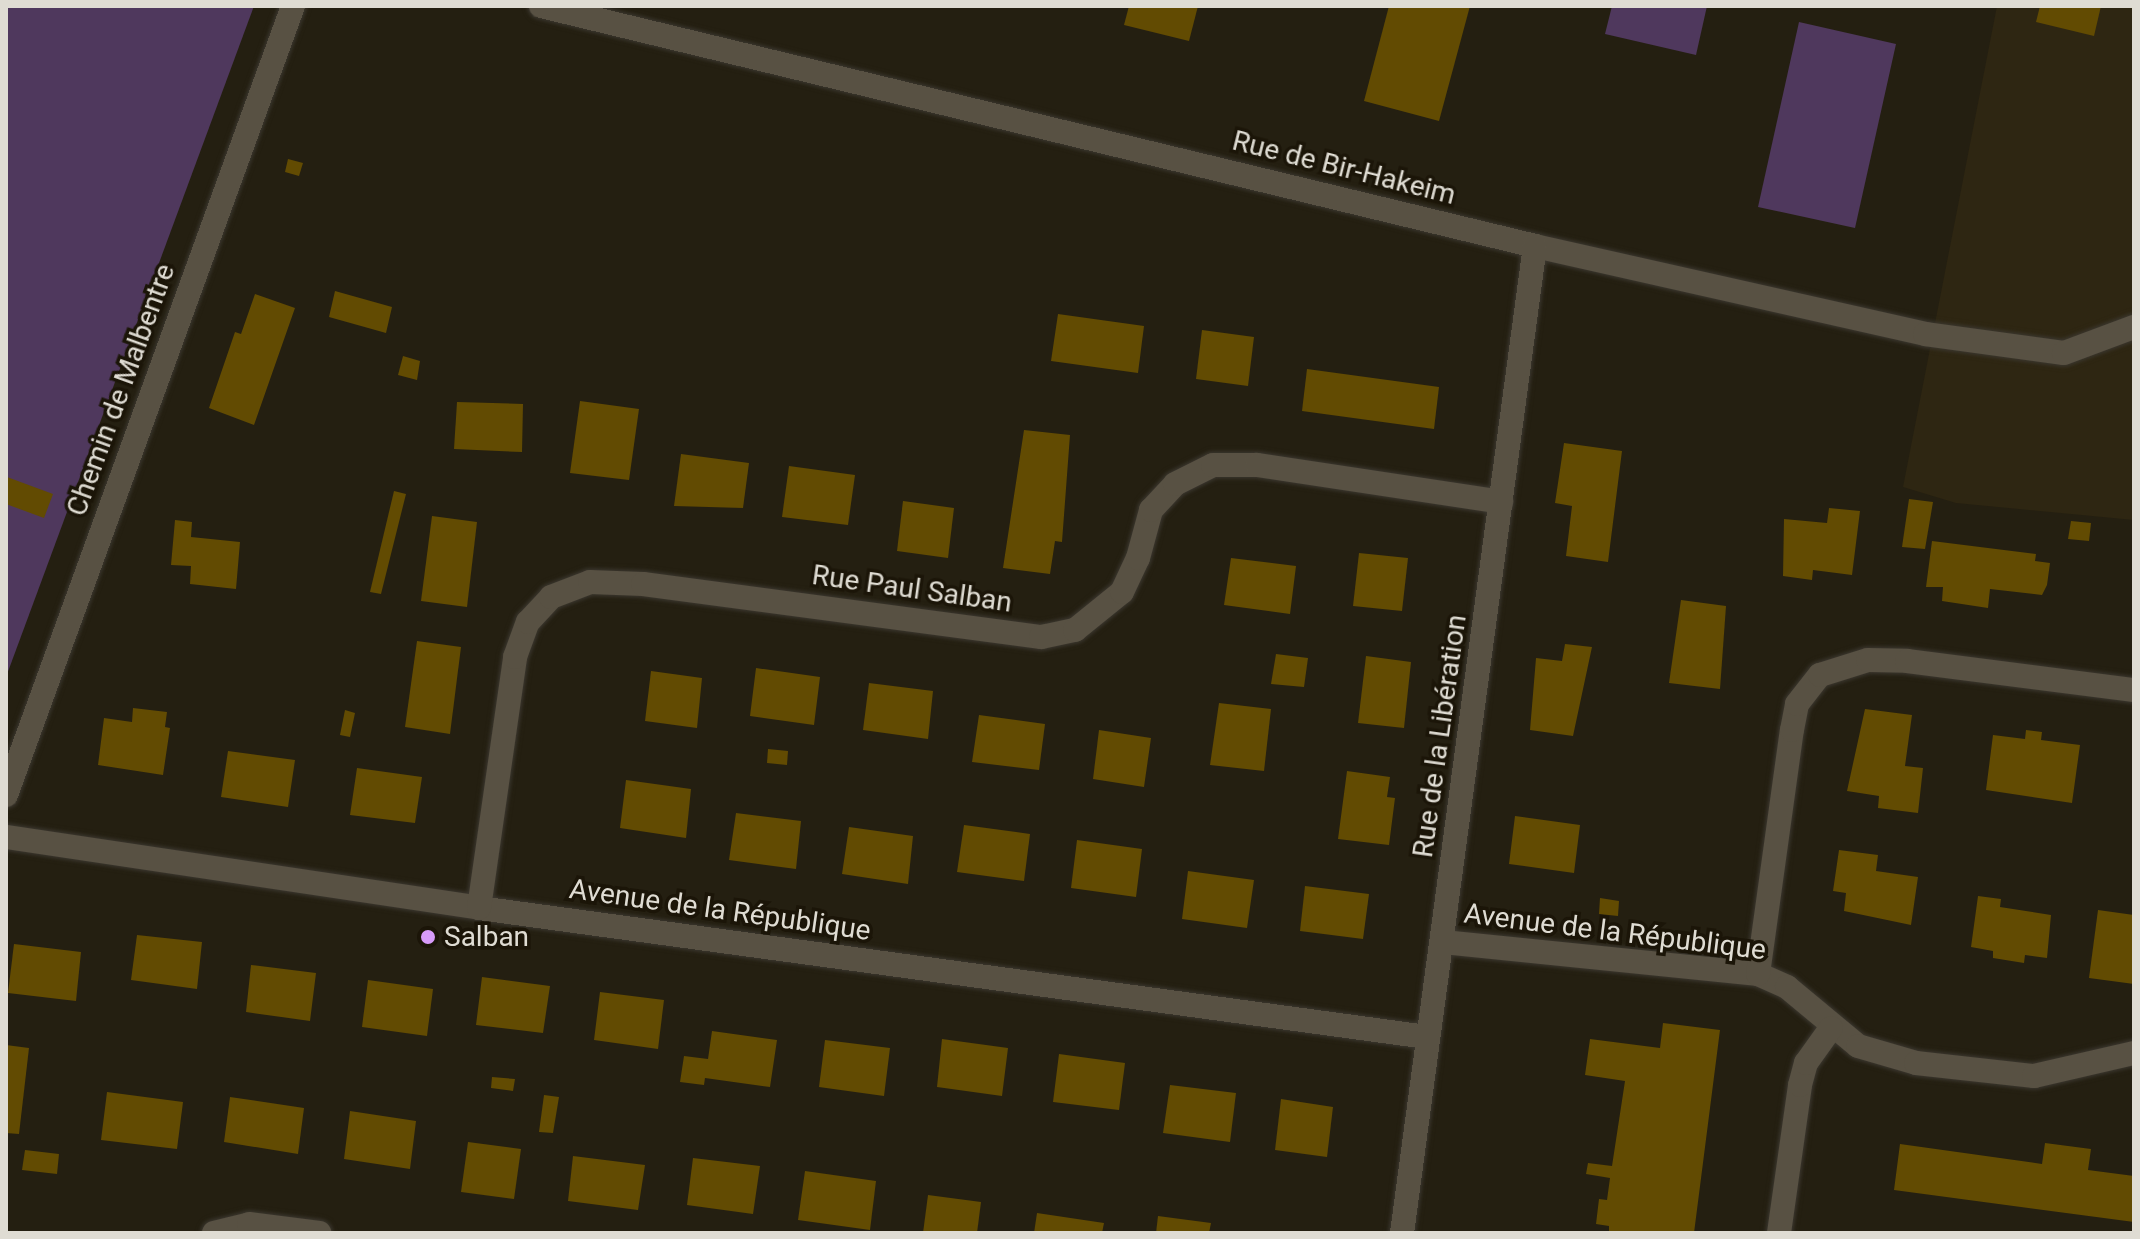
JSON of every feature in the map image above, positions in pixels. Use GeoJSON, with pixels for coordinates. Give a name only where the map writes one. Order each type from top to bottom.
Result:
{"type":"FeatureCollection","features":[{"type":"Feature","properties":{"kind":"street","name":"Chemin de Malbentre"},"geometry":{"type":"LineString","coordinates":[[6,795],[293,6]]}},
{"type":"Feature","properties":{"kind":"street","name":"Rue de Bir-Hakeim"},"geometry":{"type":"LineString","coordinates":[[541,6],[1535,246],[1925,334],[2064,353],[2134,327]]}},
{"type":"Feature","properties":{"kind":"street","name":"Rue de la Libération"},"geometry":{"type":"LineString","coordinates":[[1402,1233],[1535,246]]}},
{"type":"Feature","properties":{"kind":"street","name":"Rue Paul Salban"},"geometry":{"type":"LineString","coordinates":[[479,908],[515,657],[528,622],[551,597],[590,582],[643,584],[1041,637],[1075,630],[1122,592],[1151,510],[1175,484],[1213,465],[1257,465],[1501,502]]}},
{"type":"Feature","properties":{"kind":"street"},"geometry":{"type":"LineString","coordinates":[[1758,974],[1795,717],[1807,687],[1820,675],[1868,660],[1907,661],[2134,690]]}},
{"type":"Feature","properties":{"kind":"street","name":"Avenue de la République"},"geometry":{"type":"LineString","coordinates":[[6,837],[479,908],[1427,1037]]}},
{"type":"Feature","properties":{"kind":"street","name":"Avenue de la République"},"geometry":{"type":"LineString","coordinates":[[1443,942],[1758,974],[1787,987],[1831,1028],[1889,1059],[2011,1075],[2055,1073],[2134,1053]]}},
{"type":"Feature","properties":{"kind":"street"},"geometry":{"type":"LineString","coordinates":[[1779,1233],[1800,1085],[1806,1063],[1831,1028]]}},
{"type":"Feature","properties":{"kind":"street"},"geometry":{"type":"LineString","coordinates":[[214,1233],[249,1224],[319,1233]]}},
{"type":"Feature","properties":{"kind":"shaded area"},"geometry":{"type":"Polygon","coordinates":[[[6,6],[254,6],[6,677],[6,6]]]}},
{"type":"Feature","properties":{"kind":"shaded area"},"geometry":{"type":"Polygon","coordinates":[[[1612,6],[1707,6],[1696,55],[1605,34],[1612,6]]]}},
{"type":"Feature","properties":{"kind":"shaded area"},"geometry":{"type":"Polygon","coordinates":[[[1997,6],[2134,6],[2134,520],[1956,503],[1903,487],[1997,6]]]}},
{"type":"Feature","properties":{"kind":"shaded area"},"geometry":{"type":"Polygon","coordinates":[[[1799,22],[1896,44],[1855,228],[1758,207],[1799,22]]]}},
{"type":"Feature","properties":{"kind":"building"},"geometry":{"type":"Polygon","coordinates":[[[1129,6],[1198,6],[1189,41],[1124,25],[1129,6]]]}},
{"type":"Feature","properties":{"kind":"building"},"geometry":{"type":"Polygon","coordinates":[[[1389,6],[1470,6],[1439,121],[1364,101],[1389,6]]]}},
{"type":"Feature","properties":{"kind":"building"},"geometry":{"type":"Polygon","coordinates":[[[2040,6],[2101,6],[2094,36],[2036,22],[2040,6]]]}},
{"type":"Feature","properties":{"kind":"building"},"geometry":{"type":"Polygon","coordinates":[[[288,159],[303,163],[299,176],[285,172],[288,159]]]}},
{"type":"Feature","properties":{"kind":"building"},"geometry":{"type":"Polygon","coordinates":[[[335,291],[392,307],[386,333],[329,317],[335,291]]]}},
{"type":"Feature","properties":{"kind":"building"},"geometry":{"type":"Polygon","coordinates":[[[255,294],[295,308],[254,425],[209,408],[235,332],[241,334],[255,294]]]}},
{"type":"Feature","properties":{"kind":"building"},"geometry":{"type":"Polygon","coordinates":[[[1058,314],[1144,326],[1138,373],[1051,361],[1058,314]]]}},
{"type":"Feature","properties":{"kind":"building"},"geometry":{"type":"Polygon","coordinates":[[[1202,330],[1254,337],[1248,386],[1196,379],[1202,330]]]}},
{"type":"Feature","properties":{"kind":"building"},"geometry":{"type":"Polygon","coordinates":[[[403,356],[420,361],[417,380],[398,375],[403,356]]]}},
{"type":"Feature","properties":{"kind":"building"},"geometry":{"type":"Polygon","coordinates":[[[1307,369],[1439,387],[1434,429],[1302,411],[1307,369]]]}},
{"type":"Feature","properties":{"kind":"building"},"geometry":{"type":"Polygon","coordinates":[[[580,401],[639,409],[629,480],[570,473],[580,401]]]}},
{"type":"Feature","properties":{"kind":"building"},"geometry":{"type":"Polygon","coordinates":[[[457,402],[523,404],[522,452],[454,449],[457,402]]]}},
{"type":"Feature","properties":{"kind":"building"},"geometry":{"type":"Polygon","coordinates":[[[1024,430],[1070,435],[1062,542],[1055,541],[1050,574],[1003,568],[1024,430]]]}},
{"type":"Feature","properties":{"kind":"building"},"geometry":{"type":"Polygon","coordinates":[[[1564,443],[1622,451],[1608,562],[1566,556],[1572,506],[1555,503],[1564,443]]]}},
{"type":"Feature","properties":{"kind":"building"},"geometry":{"type":"Polygon","coordinates":[[[681,454],[749,463],[743,508],[674,506],[681,454]]]}},
{"type":"Feature","properties":{"kind":"building"},"geometry":{"type":"Polygon","coordinates":[[[789,466],[855,475],[848,525],[782,517],[789,466]]]}},
{"type":"Feature","properties":{"kind":"building"},"geometry":{"type":"Polygon","coordinates":[[[7,477],[53,494],[44,518],[6,504],[7,477]]]}},
{"type":"Feature","properties":{"kind":"building"},"geometry":{"type":"Polygon","coordinates":[[[394,491],[406,494],[381,594],[370,592],[394,491]]]}},
{"type":"Feature","properties":{"kind":"building"},"geometry":{"type":"Polygon","coordinates":[[[1909,499],[1933,502],[1925,549],[1902,547],[1909,499]]]}},
{"type":"Feature","properties":{"kind":"building"},"geometry":{"type":"Polygon","coordinates":[[[903,501],[954,508],[948,558],[897,551],[903,501]]]}},
{"type":"Feature","properties":{"kind":"building"},"geometry":{"type":"Polygon","coordinates":[[[1829,508],[1860,511],[1852,575],[1813,570],[1812,580],[1783,576],[1784,519],[1827,523],[1829,508]]]}},
{"type":"Feature","properties":{"kind":"building"},"geometry":{"type":"Polygon","coordinates":[[[432,516],[477,522],[467,607],[421,601],[432,516]]]}},
{"type":"Feature","properties":{"kind":"building"},"geometry":{"type":"Polygon","coordinates":[[[175,520],[192,522],[191,537],[240,542],[236,589],[190,584],[191,566],[171,565],[175,520]]]}},
{"type":"Feature","properties":{"kind":"building"},"geometry":{"type":"Polygon","coordinates":[[[2071,521],[2091,523],[2089,541],[2068,539],[2071,521]]]}},
{"type":"Feature","properties":{"kind":"building"},"geometry":{"type":"Polygon","coordinates":[[[1932,541],[2036,554],[2035,561],[2050,563],[2047,585],[2042,595],[1990,589],[1988,608],[1942,601],[1943,587],[1926,587],[1932,541]]]}},
{"type":"Feature","properties":{"kind":"building"},"geometry":{"type":"Polygon","coordinates":[[[1359,553],[1408,558],[1402,611],[1353,606],[1359,553]]]}},
{"type":"Feature","properties":{"kind":"building"},"geometry":{"type":"Polygon","coordinates":[[[1231,558],[1296,566],[1290,614],[1224,605],[1231,558]]]}},
{"type":"Feature","properties":{"kind":"building"},"geometry":{"type":"Polygon","coordinates":[[[1681,600],[1726,606],[1720,689],[1669,683],[1681,600]]]}},
{"type":"Feature","properties":{"kind":"building"},"geometry":{"type":"Polygon","coordinates":[[[417,641],[461,647],[450,734],[405,727],[417,641]]]}},
{"type":"Feature","properties":{"kind":"building"},"geometry":{"type":"Polygon","coordinates":[[[1565,644],[1592,647],[1573,736],[1530,730],[1536,658],[1562,661],[1565,644]]]}},
{"type":"Feature","properties":{"kind":"building"},"geometry":{"type":"Polygon","coordinates":[[[1276,654],[1308,658],[1304,687],[1271,684],[1276,654]]]}},
{"type":"Feature","properties":{"kind":"building"},"geometry":{"type":"Polygon","coordinates":[[[1366,656],[1411,662],[1404,728],[1358,723],[1366,656]]]}},
{"type":"Feature","properties":{"kind":"building"},"geometry":{"type":"Polygon","coordinates":[[[756,668],[820,677],[814,725],[750,716],[756,668]]]}},
{"type":"Feature","properties":{"kind":"building"},"geometry":{"type":"Polygon","coordinates":[[[651,671],[702,678],[697,728],[645,721],[651,671]]]}},
{"type":"Feature","properties":{"kind":"building"},"geometry":{"type":"Polygon","coordinates":[[[869,683],[933,691],[928,739],[863,730],[869,683]]]}},
{"type":"Feature","properties":{"kind":"building"},"geometry":{"type":"Polygon","coordinates":[[[1219,703],[1271,709],[1264,771],[1210,765],[1219,703]]]}},
{"type":"Feature","properties":{"kind":"building"},"geometry":{"type":"Polygon","coordinates":[[[133,708],[167,712],[165,727],[170,728],[163,775],[98,765],[104,718],[132,722],[133,708]]]}},
{"type":"Feature","properties":{"kind":"building"},"geometry":{"type":"Polygon","coordinates":[[[1865,709],[1912,715],[1905,766],[1923,768],[1918,813],[1878,808],[1879,796],[1847,791],[1865,709]]]}},
{"type":"Feature","properties":{"kind":"building"},"geometry":{"type":"Polygon","coordinates":[[[345,710],[355,713],[350,737],[340,735],[345,710]]]}},
{"type":"Feature","properties":{"kind":"building"},"geometry":{"type":"Polygon","coordinates":[[[979,715],[1045,724],[1039,770],[972,762],[979,715]]]}},
{"type":"Feature","properties":{"kind":"building"},"geometry":{"type":"Polygon","coordinates":[[[1099,730],[1151,738],[1144,787],[1093,779],[1099,730]]]}},
{"type":"Feature","properties":{"kind":"building"},"geometry":{"type":"Polygon","coordinates":[[[2026,730],[2042,732],[2041,740],[2080,745],[2072,803],[1986,790],[1993,735],[2025,739],[2026,730]]]}},
{"type":"Feature","properties":{"kind":"building"},"geometry":{"type":"Polygon","coordinates":[[[768,749],[788,751],[787,765],[767,763],[768,749]]]}},
{"type":"Feature","properties":{"kind":"building"},"geometry":{"type":"Polygon","coordinates":[[[228,751],[295,760],[288,807],[221,797],[228,751]]]}},
{"type":"Feature","properties":{"kind":"building"},"geometry":{"type":"Polygon","coordinates":[[[357,768],[422,777],[415,823],[350,815],[357,768]]]}},
{"type":"Feature","properties":{"kind":"building"},"geometry":{"type":"Polygon","coordinates":[[[1347,771],[1390,777],[1387,797],[1395,798],[1389,845],[1338,839],[1347,771]]]}},
{"type":"Feature","properties":{"kind":"building"},"geometry":{"type":"Polygon","coordinates":[[[626,780],[691,789],[686,838],[620,828],[626,780]]]}},
{"type":"Feature","properties":{"kind":"building"},"geometry":{"type":"Polygon","coordinates":[[[736,813],[801,821],[796,869],[729,860],[736,813]]]}},
{"type":"Feature","properties":{"kind":"building"},"geometry":{"type":"Polygon","coordinates":[[[1515,816],[1580,825],[1574,873],[1509,864],[1515,816]]]}},
{"type":"Feature","properties":{"kind":"building"},"geometry":{"type":"Polygon","coordinates":[[[964,825],[1030,834],[1024,881],[957,872],[964,825]]]}},
{"type":"Feature","properties":{"kind":"building"},"geometry":{"type":"Polygon","coordinates":[[[849,827],[913,836],[908,884],[842,874],[849,827]]]}},
{"type":"Feature","properties":{"kind":"building"},"geometry":{"type":"Polygon","coordinates":[[[1077,840],[1142,849],[1136,897],[1071,888],[1077,840]]]}},
{"type":"Feature","properties":{"kind":"building"},"geometry":{"type":"Polygon","coordinates":[[[1839,850],[1878,855],[1876,871],[1918,877],[1911,925],[1844,911],[1846,893],[1833,891],[1839,850]]]}},
{"type":"Feature","properties":{"kind":"building"},"geometry":{"type":"Polygon","coordinates":[[[1188,871],[1254,880],[1247,928],[1182,919],[1188,871]]]}},
{"type":"Feature","properties":{"kind":"building"},"geometry":{"type":"Polygon","coordinates":[[[1305,886],[1369,894],[1363,939],[1300,931],[1305,886]]]}},
{"type":"Feature","properties":{"kind":"building"},"geometry":{"type":"Polygon","coordinates":[[[1978,896],[2001,899],[2000,907],[2051,915],[2047,958],[2025,955],[2024,963],[1993,958],[1993,951],[1971,947],[1978,896]]]}},
{"type":"Feature","properties":{"kind":"building"},"geometry":{"type":"Polygon","coordinates":[[[1600,898],[1619,901],[1618,916],[1599,914],[1600,898]]]}},
{"type":"Feature","properties":{"kind":"building"},"geometry":{"type":"Polygon","coordinates":[[[2098,910],[2134,915],[2134,984],[2089,978],[2098,910]]]}},
{"type":"Feature","properties":{"kind":"building"},"geometry":{"type":"Polygon","coordinates":[[[137,935],[202,942],[197,989],[131,980],[137,935]]]}},
{"type":"Feature","properties":{"kind":"building"},"geometry":{"type":"Polygon","coordinates":[[[14,944],[81,952],[76,1001],[8,993],[14,944]]]}},
{"type":"Feature","properties":{"kind":"building"},"geometry":{"type":"Polygon","coordinates":[[[251,965],[316,973],[310,1021],[246,1012],[251,965]]]}},
{"type":"Feature","properties":{"kind":"building"},"geometry":{"type":"Polygon","coordinates":[[[482,977],[550,986],[543,1033],[476,1025],[482,977]]]}},
{"type":"Feature","properties":{"kind":"building"},"geometry":{"type":"Polygon","coordinates":[[[368,980],[433,989],[427,1036],[362,1027],[368,980]]]}},
{"type":"Feature","properties":{"kind":"building"},"geometry":{"type":"Polygon","coordinates":[[[600,992],[664,1000],[658,1049],[594,1040],[600,992]]]}},
{"type":"Feature","properties":{"kind":"building"},"geometry":{"type":"Polygon","coordinates":[[[1663,1023],[1720,1030],[1694,1233],[1609,1233],[1609,1226],[1596,1224],[1599,1199],[1607,1200],[1610,1178],[1586,1174],[1588,1163],[1612,1166],[1625,1081],[1585,1075],[1590,1039],[1660,1048],[1663,1023]]]}},
{"type":"Feature","properties":{"kind":"building"},"geometry":{"type":"Polygon","coordinates":[[[712,1031],[777,1040],[770,1087],[705,1078],[704,1085],[680,1082],[684,1056],[708,1059],[712,1031]]]}},
{"type":"Feature","properties":{"kind":"building"},"geometry":{"type":"Polygon","coordinates":[[[942,1039],[1008,1048],[1002,1096],[937,1087],[942,1039]]]}},
{"type":"Feature","properties":{"kind":"building"},"geometry":{"type":"Polygon","coordinates":[[[825,1040],[890,1048],[884,1096],[819,1087],[825,1040]]]}},
{"type":"Feature","properties":{"kind":"building"},"geometry":{"type":"Polygon","coordinates":[[[6,1045],[29,1048],[19,1134],[6,1133],[6,1045]]]}},
{"type":"Feature","properties":{"kind":"building"},"geometry":{"type":"Polygon","coordinates":[[[1059,1054],[1125,1063],[1119,1110],[1053,1102],[1059,1054]]]}},
{"type":"Feature","properties":{"kind":"building"},"geometry":{"type":"Polygon","coordinates":[[[492,1077],[515,1079],[513,1091],[491,1088],[492,1077]]]}},
{"type":"Feature","properties":{"kind":"building"},"geometry":{"type":"Polygon","coordinates":[[[1170,1085],[1236,1093],[1230,1142],[1163,1133],[1170,1085]]]}},
{"type":"Feature","properties":{"kind":"building"},"geometry":{"type":"Polygon","coordinates":[[[107,1092],[183,1102],[177,1149],[101,1140],[107,1092]]]}},
{"type":"Feature","properties":{"kind":"building"},"geometry":{"type":"Polygon","coordinates":[[[544,1095],[559,1097],[553,1133],[539,1132],[544,1095]]]}},
{"type":"Feature","properties":{"kind":"building"},"geometry":{"type":"Polygon","coordinates":[[[230,1097],[304,1108],[298,1154],[224,1142],[230,1097]]]}},
{"type":"Feature","properties":{"kind":"building"},"geometry":{"type":"Polygon","coordinates":[[[1281,1099],[1333,1107],[1327,1157],[1275,1150],[1281,1099]]]}},
{"type":"Feature","properties":{"kind":"building"},"geometry":{"type":"Polygon","coordinates":[[[350,1111],[416,1121],[410,1169],[344,1159],[350,1111]]]}},
{"type":"Feature","properties":{"kind":"building"},"geometry":{"type":"Polygon","coordinates":[[[468,1142],[521,1149],[514,1199],[461,1192],[468,1142]]]}},
{"type":"Feature","properties":{"kind":"building"},"geometry":{"type":"Polygon","coordinates":[[[2045,1143],[2091,1149],[2088,1170],[2134,1176],[2134,1222],[1894,1190],[1900,1144],[2042,1164],[2045,1143]]]}},
{"type":"Feature","properties":{"kind":"building"},"geometry":{"type":"Polygon","coordinates":[[[25,1150],[59,1154],[57,1174],[22,1170],[25,1150]]]}},
{"type":"Feature","properties":{"kind":"building"},"geometry":{"type":"Polygon","coordinates":[[[573,1156],[645,1165],[638,1210],[568,1201],[573,1156]]]}},
{"type":"Feature","properties":{"kind":"building"},"geometry":{"type":"Polygon","coordinates":[[[693,1158],[760,1166],[753,1214],[687,1205],[693,1158]]]}},
{"type":"Feature","properties":{"kind":"building"},"geometry":{"type":"Polygon","coordinates":[[[805,1171],[876,1181],[870,1230],[798,1220],[805,1171]]]}},
{"type":"Feature","properties":{"kind":"building"},"geometry":{"type":"Polygon","coordinates":[[[928,1195],[981,1202],[977,1233],[923,1233],[928,1195]]]}},
{"type":"Feature","properties":{"kind":"building"},"geometry":{"type":"Polygon","coordinates":[[[1037,1213],[1104,1223],[1102,1233],[1034,1233],[1037,1213]]]}},
{"type":"Feature","properties":{"kind":"building"},"geometry":{"type":"Polygon","coordinates":[[[1158,1216],[1211,1223],[1209,1233],[1156,1233],[1158,1216]]]}},
{"type":"Feature","properties":{"kind":"place","name":"Salban"},"geometry":{"type":"Point","coordinates":[428,937]}}]}
